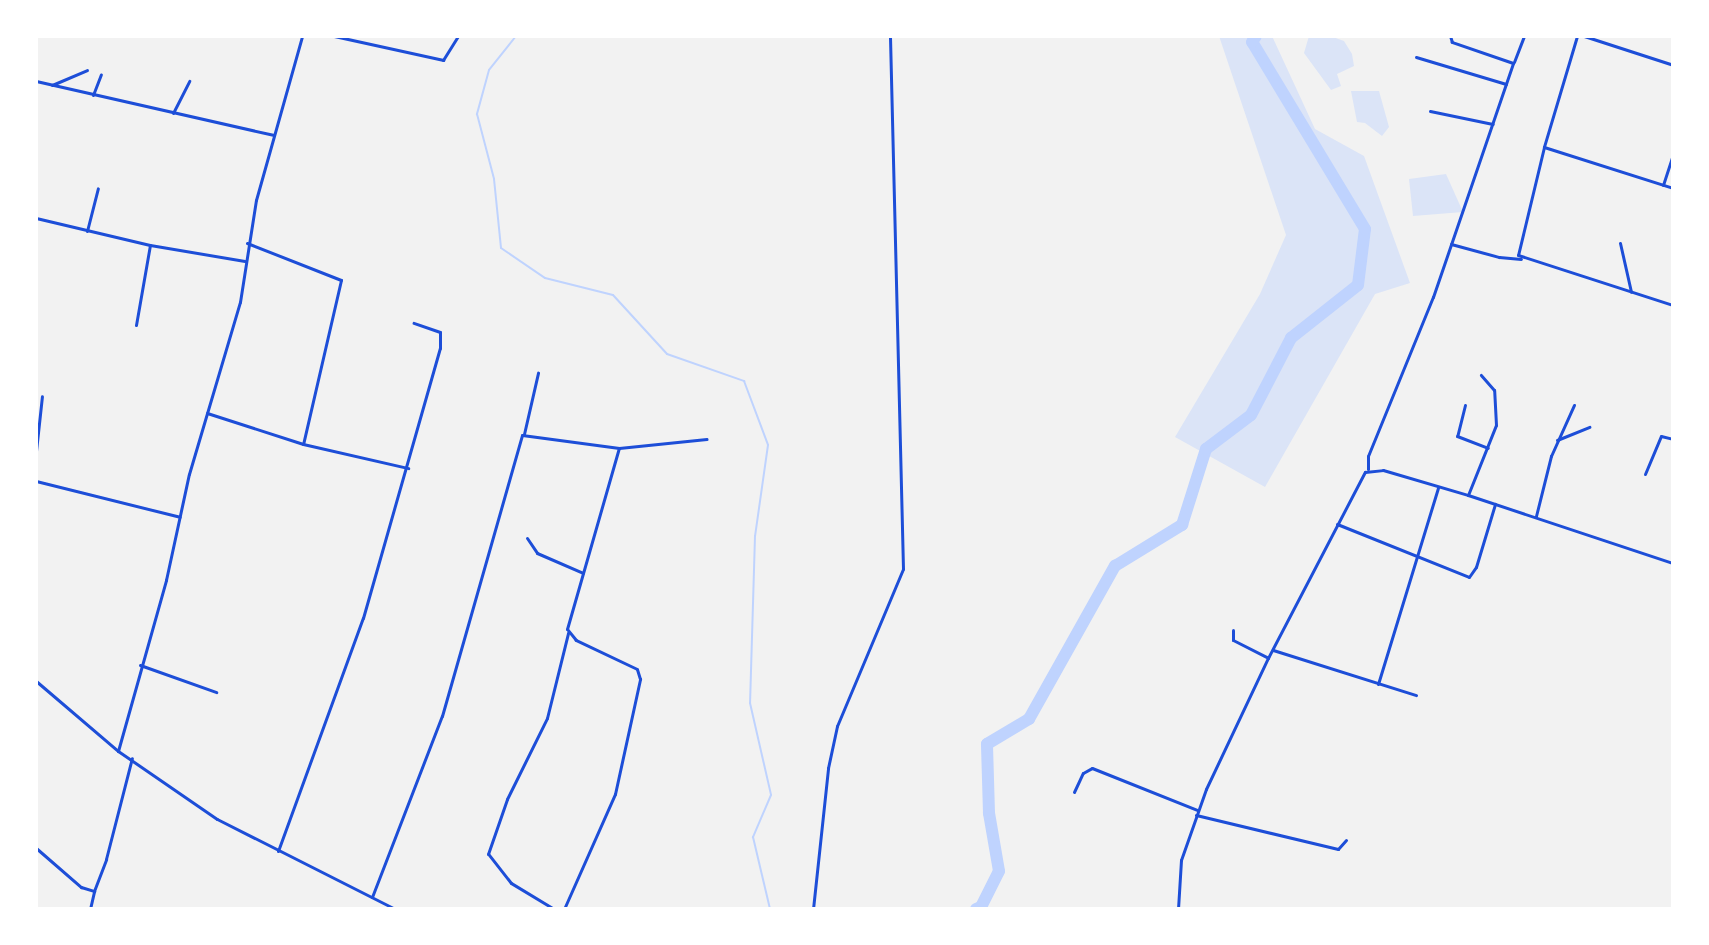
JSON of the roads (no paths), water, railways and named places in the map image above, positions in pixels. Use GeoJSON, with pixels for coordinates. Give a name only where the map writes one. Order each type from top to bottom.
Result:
{"type":"FeatureCollection","features":[{"type":"Feature","properties":{"kind":"street"},"geometry":{"type":"LineString","coordinates":[[118,751],[160,603],[206,413],[240,302],[247,243],[302,36]]}},
{"type":"Feature","properties":{"kind":"street"},"geometry":{"type":"LineString","coordinates":[[334,36],[443,60],[458,36]]}},
{"type":"Feature","properties":{"kind":"street"},"geometry":{"type":"LineString","coordinates":[[813,909],[826,783],[837,726],[903,569],[890,36]]}},
{"type":"Feature","properties":{"kind":"street"},"geometry":{"type":"LineString","coordinates":[[1450,36],[1452,42],[1513,63]]}},
{"type":"Feature","properties":{"kind":"street"},"geometry":{"type":"LineString","coordinates":[[1178,909],[1179,871],[1196,812],[1268,658],[1368,469],[1368,456],[1433,297],[1524,36]]}},
{"type":"Feature","properties":{"kind":"street"},"geometry":{"type":"LineString","coordinates":[[1521,259],[1519,244],[1577,36]]}},
{"type":"Feature","properties":{"kind":"street"},"geometry":{"type":"LineString","coordinates":[[1584,36],[1673,65]]}},
{"type":"Feature","properties":{"kind":"street"},"geometry":{"type":"LineString","coordinates":[[1416,57],[1506,84]]}},
{"type":"Feature","properties":{"kind":"street"},"geometry":{"type":"LineString","coordinates":[[52,85],[87,70]]}},
{"type":"Feature","properties":{"kind":"street"},"geometry":{"type":"LineString","coordinates":[[93,95],[101,74]]}},
{"type":"Feature","properties":{"kind":"street"},"geometry":{"type":"LineString","coordinates":[[36,81],[274,135]]}},
{"type":"Feature","properties":{"kind":"street"},"geometry":{"type":"LineString","coordinates":[[173,113],[189,81]]}},
{"type":"Feature","properties":{"kind":"street"},"geometry":{"type":"LineString","coordinates":[[1430,111],[1493,124]]}},
{"type":"Feature","properties":{"kind":"street"},"geometry":{"type":"LineString","coordinates":[[1544,147],[1673,188]]}},
{"type":"Feature","properties":{"kind":"street"},"geometry":{"type":"LineString","coordinates":[[1663,185],[1673,154]]}},
{"type":"Feature","properties":{"kind":"street"},"geometry":{"type":"LineString","coordinates":[[87,231],[98,188]]}},
{"type":"Feature","properties":{"kind":"street"},"geometry":{"type":"LineString","coordinates":[[36,218],[150,245],[245,261]]}},
{"type":"Feature","properties":{"kind":"street"},"geometry":{"type":"LineString","coordinates":[[247,243],[341,280],[303,444]]}},
{"type":"Feature","properties":{"kind":"street"},"geometry":{"type":"LineString","coordinates":[[1620,243],[1631,292]]}},
{"type":"Feature","properties":{"kind":"street"},"geometry":{"type":"LineString","coordinates":[[1451,244],[1521,259],[1673,305]]}},
{"type":"Feature","properties":{"kind":"street"},"geometry":{"type":"LineString","coordinates":[[136,325],[150,245]]}},
{"type":"Feature","properties":{"kind":"street"},"geometry":{"type":"LineString","coordinates":[[278,851],[363,618],[408,468],[441,341],[437,330],[414,323]]}},
{"type":"Feature","properties":{"kind":"street"},"geometry":{"type":"LineString","coordinates":[[372,897],[442,716],[524,434],[538,373]]}},
{"type":"Feature","properties":{"kind":"street"},"geometry":{"type":"LineString","coordinates":[[1468,495],[1488,448],[1497,413],[1491,383],[1481,375]]}},
{"type":"Feature","properties":{"kind":"street"},"geometry":{"type":"LineString","coordinates":[[36,451],[42,396]]}},
{"type":"Feature","properties":{"kind":"street"},"geometry":{"type":"LineString","coordinates":[[1465,405],[1457,436],[1488,448]]}},
{"type":"Feature","properties":{"kind":"street"},"geometry":{"type":"LineString","coordinates":[[1536,516],[1557,440],[1574,405]]}},
{"type":"Feature","properties":{"kind":"street"},"geometry":{"type":"LineString","coordinates":[[206,413],[303,444],[408,468]]}},
{"type":"Feature","properties":{"kind":"street"},"geometry":{"type":"LineString","coordinates":[[1557,440],[1590,427]]}},
{"type":"Feature","properties":{"kind":"street"},"geometry":{"type":"LineString","coordinates":[[524,434],[619,448],[707,439]]}},
{"type":"Feature","properties":{"kind":"street"},"geometry":{"type":"LineString","coordinates":[[1645,474],[1661,436],[1673,439]]}},
{"type":"Feature","properties":{"kind":"street"},"geometry":{"type":"LineString","coordinates":[[554,909],[506,879],[490,859],[488,849],[512,787],[547,718],[583,573],[619,448]]}},
{"type":"Feature","properties":{"kind":"street"},"geometry":{"type":"LineString","coordinates":[[1368,469],[1468,495],[1673,563]]}},
{"type":"Feature","properties":{"kind":"street"},"geometry":{"type":"LineString","coordinates":[[36,481],[180,517]]}},
{"type":"Feature","properties":{"kind":"street"},"geometry":{"type":"LineString","coordinates":[[1378,684],[1438,488]]}},
{"type":"Feature","properties":{"kind":"street"},"geometry":{"type":"LineString","coordinates":[[1337,524],[1469,577],[1476,567],[1495,504]]}},
{"type":"Feature","properties":{"kind":"street"},"geometry":{"type":"LineString","coordinates":[[527,538],[537,553],[583,573]]}},
{"type":"Feature","properties":{"kind":"street"},"geometry":{"type":"LineString","coordinates":[[1233,630],[1233,640],[1268,658]]}},
{"type":"Feature","properties":{"kind":"street"},"geometry":{"type":"LineString","coordinates":[[564,909],[615,794],[640,679],[631,665],[568,633]]}},
{"type":"Feature","properties":{"kind":"street"},"geometry":{"type":"LineString","coordinates":[[1273,650],[1416,695]]}},
{"type":"Feature","properties":{"kind":"street"},"geometry":{"type":"LineString","coordinates":[[140,665],[216,692]]}},
{"type":"Feature","properties":{"kind":"street"},"geometry":{"type":"LineString","coordinates":[[36,681],[118,751],[217,819],[395,909]]}},
{"type":"Feature","properties":{"kind":"street"},"geometry":{"type":"LineString","coordinates":[[90,909],[132,758]]}},
{"type":"Feature","properties":{"kind":"street"},"geometry":{"type":"LineString","coordinates":[[1074,792],[1083,773],[1092,768],[1196,812],[1338,849],[1346,840]]}},
{"type":"Feature","properties":{"kind":"street"},"geometry":{"type":"LineString","coordinates":[[36,848],[81,887],[94,891]]}},
{"type":"Feature","properties":{"kind":"waterway"},"geometry":{"type":"LineString","coordinates":[[516,36],[489,70],[477,114],[494,179],[501,248],[545,278],[613,295],[667,354],[744,381],[768,445],[755,536],[750,703],[771,795],[753,837],[770,909]]}},
{"type":"Feature","properties":{"kind":"waterway"},"geometry":{"type":"LineString","coordinates":[[976,909],[981,907],[999,871],[989,813],[987,744],[1029,719],[1115,566],[1182,525],[1206,449],[1251,415],[1291,338],[1358,285],[1365,229],[1252,42],[1256,36]]}}]}
